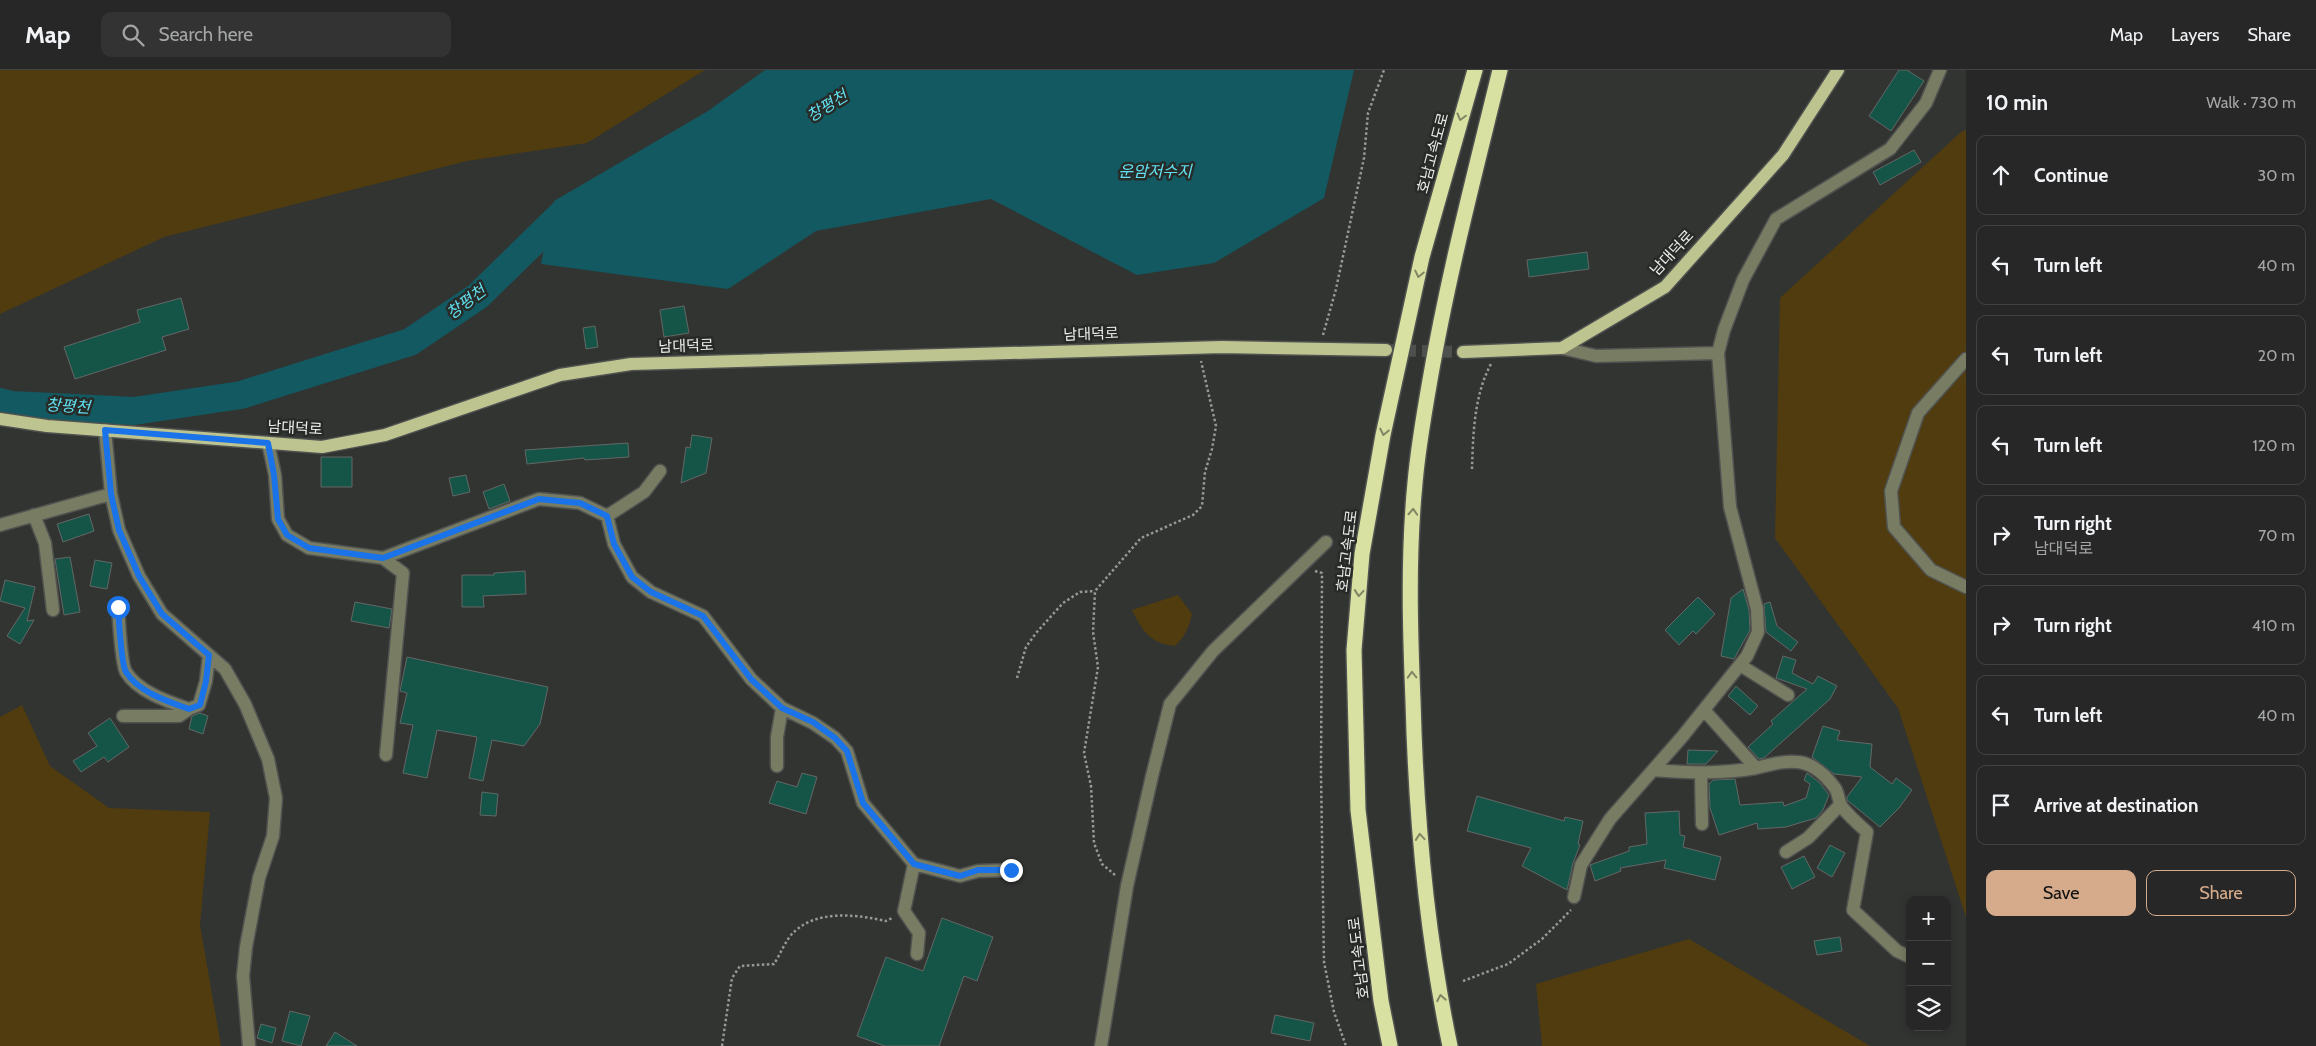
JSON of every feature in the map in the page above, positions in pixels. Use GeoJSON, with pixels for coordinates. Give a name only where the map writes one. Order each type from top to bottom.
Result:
{"type":"FeatureCollection","features":[{"type":"Feature","properties":{"kind":"highway","name":"호남고속도로"},"geometry":{"type":"LineString","coordinates":[[1390,1046],[1381,1001],[1358,810],[1354,650],[1362,564],[1383,435],[1422,257],[1475,70]]}},
{"type":"Feature","properties":{"kind":"highway"},"geometry":{"type":"LineString","coordinates":[[1450,1046],[1431,940],[1418,807],[1410,616],[1411,546],[1415,481],[1438,338],[1455,256],[1500,70]]}},
{"type":"Feature","properties":{"kind":"main road","name":"남대덕로"},"geometry":{"type":"LineString","coordinates":[[1463,352],[1562,348],[1665,287],[1784,155],[1838,70]]}},
{"type":"Feature","properties":{"kind":"main road","name":"남대덕로"},"geometry":{"type":"LineString","coordinates":[[0,419],[47,426],[322,447],[385,435],[560,375],[631,364],[1199,347],[1386,350]]}},
{"type":"Feature","properties":{"kind":"street"},"geometry":{"type":"LineString","coordinates":[[1574,897],[1581,865],[1610,819],[1654,770],[1747,656],[1758,632],[1756,609],[1730,507],[1718,353],[1724,330],[1743,280],[1776,219],[1890,149],[1926,103],[1940,70]]}},
{"type":"Feature","properties":{"kind":"street"},"geometry":{"type":"LineString","coordinates":[[1562,348],[1596,356],[1718,353]]}},
{"type":"Feature","properties":{"kind":"street"},"geometry":{"type":"LineString","coordinates":[[1966,359],[1918,413],[1891,490],[1894,527],[1930,570],[1966,587]]}},
{"type":"Feature","properties":{"kind":"street"},"geometry":{"type":"LineString","coordinates":[[105,430],[111,494],[119,530],[139,576],[162,614],[225,669],[245,704],[268,759],[276,798],[273,836],[259,878],[246,947],[244,976],[250,1046]]}},
{"type":"Feature","properties":{"kind":"street"},"geometry":{"type":"LineString","coordinates":[[268,443],[274,475],[278,519],[287,535],[309,548],[383,558],[539,499],[580,503],[607,516]]}},
{"type":"Feature","properties":{"kind":"street"},"geometry":{"type":"LineString","coordinates":[[607,516],[644,492],[660,471]]}},
{"type":"Feature","properties":{"kind":"street"},"geometry":{"type":"LineString","coordinates":[[0,525],[111,494]]}},
{"type":"Feature","properties":{"kind":"street"},"geometry":{"type":"LineString","coordinates":[[34,515],[45,543],[53,610]]}},
{"type":"Feature","properties":{"kind":"street"},"geometry":{"type":"LineString","coordinates":[[607,516],[614,544],[632,577],[651,592],[703,616],[751,679],[782,708],[813,722],[835,738],[847,751],[863,803],[914,864],[960,876],[978,870],[1011,870]]}},
{"type":"Feature","properties":{"kind":"street"},"geometry":{"type":"LineString","coordinates":[[1101,1046],[1127,886],[1170,704],[1213,651],[1326,542]]}},
{"type":"Feature","properties":{"kind":"street"},"geometry":{"type":"LineString","coordinates":[[383,558],[403,573],[386,755]]}},
{"type":"Feature","properties":{"kind":"street"},"geometry":{"type":"LineString","coordinates":[[118,607],[125,671],[135,683],[169,702],[189,709]]}},
{"type":"Feature","properties":{"kind":"street"},"geometry":{"type":"LineString","coordinates":[[123,716],[180,716],[189,709],[200,705],[206,681],[209,655]]}},
{"type":"Feature","properties":{"kind":"street"},"geometry":{"type":"LineString","coordinates":[[1740,664],[1788,695]]}},
{"type":"Feature","properties":{"kind":"street"},"geometry":{"type":"LineString","coordinates":[[778,766],[777,737],[782,708]]}},
{"type":"Feature","properties":{"kind":"street"},"geometry":{"type":"LineString","coordinates":[[1704,710],[1756,768]]}},
{"type":"Feature","properties":{"kind":"street"},"geometry":{"type":"LineString","coordinates":[[1654,770],[1702,774],[1728,773],[1779,762],[1798,760],[1817,768],[1837,790],[1840,805],[1867,832],[1853,910],[1897,951],[1906,955]]}},
{"type":"Feature","properties":{"kind":"street"},"geometry":{"type":"LineString","coordinates":[[1702,774],[1702,824]]}},
{"type":"Feature","properties":{"kind":"street"},"geometry":{"type":"LineString","coordinates":[[1786,852],[1808,838],[1840,805]]}},
{"type":"Feature","properties":{"kind":"street"},"geometry":{"type":"LineString","coordinates":[[914,864],[904,911],[919,933],[917,954]]}},
{"type":"Feature","properties":{"kind":"path"},"geometry":{"type":"LineString","coordinates":[[1319,348],[1336,289],[1364,158],[1368,113],[1384,70]]}},
{"type":"Feature","properties":{"kind":"path"},"geometry":{"type":"LineString","coordinates":[[1127,886],[1102,864],[1094,843],[1092,786],[1084,753],[1098,666],[1093,632],[1095,591],[1141,538],[1194,515],[1202,506],[1205,472],[1216,426],[1199,347]]}},
{"type":"Feature","properties":{"kind":"path"},"geometry":{"type":"LineString","coordinates":[[1472,469],[1474,430],[1483,379],[1499,350]]}},
{"type":"Feature","properties":{"kind":"path"},"geometry":{"type":"LineString","coordinates":[[1299,567],[1322,573],[1321,775],[1324,962],[1334,1012],[1346,1046]]}},
{"type":"Feature","properties":{"kind":"path"},"geometry":{"type":"LineString","coordinates":[[1017,678],[1026,647],[1036,633],[1063,603],[1080,592],[1095,591]]}},
{"type":"Feature","properties":{"kind":"path"},"geometry":{"type":"LineString","coordinates":[[1463,981],[1508,964],[1542,938],[1573,909],[1574,897]]}},
{"type":"Feature","properties":{"kind":"path"},"geometry":{"type":"LineString","coordinates":[[722,1046],[732,978],[740,966],[774,964],[794,932],[815,920],[859,915],[886,921],[904,911]]}},
{"type":"Feature","properties":{"kind":"shaded area"},"geometry":{"type":"Polygon","coordinates":[[[0,70],[705,70],[587,143],[467,161],[164,237],[0,314],[0,70]]]}},
{"type":"Feature","properties":{"kind":"shaded area"},"geometry":{"type":"Polygon","coordinates":[[[1966,130],[1966,917],[1898,708],[1775,538],[1780,298],[1961,132],[1966,130]]]}},
{"type":"Feature","properties":{"kind":"shaded area"},"geometry":{"type":"Polygon","coordinates":[[[1178,595],[1192,614],[1186,632],[1175,646],[1159,642],[1148,635],[1132,610],[1178,595]]]}},
{"type":"Feature","properties":{"kind":"shaded area"},"geometry":{"type":"Polygon","coordinates":[[[22,705],[50,766],[109,808],[210,812],[200,925],[221,1046],[0,1046],[0,717],[22,705]]]}},
{"type":"Feature","properties":{"kind":"shaded area"},"geometry":{"type":"Polygon","coordinates":[[[1689,939],[1870,1046],[1542,1046],[1536,984],[1689,939]]]}},
{"type":"Feature","properties":{"kind":"water","name":"운암저수지"},"geometry":{"type":"Polygon","coordinates":[[[765,70],[1354,70],[1324,198],[1214,263],[1137,275],[991,199],[816,231],[728,289],[541,264],[554,201],[708,111],[765,70]]]}},
{"type":"Feature","properties":{"kind":"building"},"geometry":{"type":"Polygon","coordinates":[[[1899,70],[1907,70],[1924,81],[1891,131],[1869,116],[1899,70]]]}},
{"type":"Feature","properties":{"kind":"building"},"geometry":{"type":"Polygon","coordinates":[[[1914,150],[1921,162],[1880,185],[1873,172],[1914,150]]]}},
{"type":"Feature","properties":{"kind":"building"},"geometry":{"type":"Polygon","coordinates":[[[1587,252],[1589,269],[1529,277],[1527,260],[1587,252]]]}},
{"type":"Feature","properties":{"kind":"building"},"geometry":{"type":"Polygon","coordinates":[[[181,298],[189,329],[162,337],[166,350],[75,379],[64,347],[140,322],[137,310],[181,298]]]}},
{"type":"Feature","properties":{"kind":"building"},"geometry":{"type":"Polygon","coordinates":[[[684,306],[689,333],[664,337],[660,310],[684,306]]]}},
{"type":"Feature","properties":{"kind":"building"},"geometry":{"type":"Polygon","coordinates":[[[595,326],[598,347],[586,349],[583,328],[595,326]]]}},
{"type":"Feature","properties":{"kind":"building"},"geometry":{"type":"Polygon","coordinates":[[[692,435],[712,438],[706,473],[681,483],[686,447],[690,448],[692,435]]]}},
{"type":"Feature","properties":{"kind":"building"},"geometry":{"type":"Polygon","coordinates":[[[628,443],[629,457],[585,460],[584,458],[527,464],[525,450],[628,443]]]}},
{"type":"Feature","properties":{"kind":"building"},"geometry":{"type":"Polygon","coordinates":[[[321,457],[352,457],[352,487],[321,487],[321,457]]]}},
{"type":"Feature","properties":{"kind":"building"},"geometry":{"type":"Polygon","coordinates":[[[466,475],[470,492],[453,496],[449,478],[466,475]]]}},
{"type":"Feature","properties":{"kind":"building"},"geometry":{"type":"Polygon","coordinates":[[[504,484],[510,501],[489,509],[483,492],[504,484]]]}},
{"type":"Feature","properties":{"kind":"building"},"geometry":{"type":"Polygon","coordinates":[[[89,514],[94,531],[63,542],[57,524],[89,514]]]}},
{"type":"Feature","properties":{"kind":"building"},"geometry":{"type":"Polygon","coordinates":[[[70,557],[80,612],[64,615],[55,559],[70,557]]]}},
{"type":"Feature","properties":{"kind":"building"},"geometry":{"type":"Polygon","coordinates":[[[95,560],[112,563],[107,589],[90,586],[95,560]]]}},
{"type":"Feature","properties":{"kind":"building"},"geometry":{"type":"Polygon","coordinates":[[[525,571],[526,594],[483,596],[484,607],[462,607],[462,575],[494,575],[494,573],[525,571]]]}},
{"type":"Feature","properties":{"kind":"building"},"geometry":{"type":"Polygon","coordinates":[[[5,580],[35,587],[27,621],[34,620],[20,644],[7,636],[25,608],[0,601],[5,580]]]}},
{"type":"Feature","properties":{"kind":"building"},"geometry":{"type":"Polygon","coordinates":[[[1743,589],[1749,610],[1750,630],[1734,659],[1721,656],[1731,598],[1743,589]]]}},
{"type":"Feature","properties":{"kind":"building"},"geometry":{"type":"Polygon","coordinates":[[[1698,597],[1715,614],[1696,634],[1693,631],[1679,645],[1665,630],[1698,597]]]}},
{"type":"Feature","properties":{"kind":"building"},"geometry":{"type":"Polygon","coordinates":[[[355,602],[392,609],[389,628],[351,621],[355,602]]]}},
{"type":"Feature","properties":{"kind":"building"},"geometry":{"type":"Polygon","coordinates":[[[1770,602],[1777,626],[1798,642],[1791,651],[1766,632],[1764,604],[1770,602]]]}},
{"type":"Feature","properties":{"kind":"building"},"geometry":{"type":"Polygon","coordinates":[[[1783,656],[1796,660],[1792,673],[1813,684],[1818,676],[1837,686],[1830,699],[1764,758],[1759,759],[1748,747],[1773,724],[1771,721],[1807,689],[1776,678],[1783,656]]]}},
{"type":"Feature","properties":{"kind":"building"},"geometry":{"type":"Polygon","coordinates":[[[407,657],[548,687],[540,724],[524,746],[492,740],[483,781],[469,778],[477,737],[437,730],[427,778],[403,773],[413,725],[400,723],[407,693],[400,691],[407,657]]]}},
{"type":"Feature","properties":{"kind":"building"},"geometry":{"type":"Polygon","coordinates":[[[1736,686],[1758,706],[1750,715],[1728,696],[1736,686]]]}},
{"type":"Feature","properties":{"kind":"building"},"geometry":{"type":"Polygon","coordinates":[[[200,713],[208,716],[203,734],[189,729],[192,716],[200,713]]]}},
{"type":"Feature","properties":{"kind":"building"},"geometry":{"type":"Polygon","coordinates":[[[110,718],[129,747],[108,762],[104,757],[81,772],[73,761],[97,746],[88,733],[110,718]]]}},
{"type":"Feature","properties":{"kind":"building"},"geometry":{"type":"Polygon","coordinates":[[[1823,726],[1840,731],[1837,740],[1872,744],[1870,767],[1892,784],[1896,778],[1912,790],[1899,808],[1880,827],[1847,800],[1847,797],[1862,777],[1834,774],[1812,757],[1823,726]]]}},
{"type":"Feature","properties":{"kind":"building"},"geometry":{"type":"Polygon","coordinates":[[[1688,750],[1718,751],[1706,764],[1687,764],[1688,750]]]}},
{"type":"Feature","properties":{"kind":"building"},"geometry":{"type":"Polygon","coordinates":[[[802,773],[817,777],[806,814],[769,803],[777,781],[797,787],[802,773]]]}},
{"type":"Feature","properties":{"kind":"building"},"geometry":{"type":"Polygon","coordinates":[[[1807,773],[1820,783],[1829,795],[1823,810],[1816,818],[1786,827],[1758,829],[1757,823],[1719,835],[1710,808],[1709,784],[1713,780],[1735,779],[1740,805],[1783,802],[1784,806],[1806,798],[1810,784],[1804,780],[1807,773]]]}},
{"type":"Feature","properties":{"kind":"building"},"geometry":{"type":"Polygon","coordinates":[[[482,792],[498,794],[496,816],[480,815],[482,792]]]}},
{"type":"Feature","properties":{"kind":"building"},"geometry":{"type":"Polygon","coordinates":[[[1477,796],[1564,821],[1565,817],[1583,821],[1578,844],[1580,845],[1573,863],[1567,890],[1522,866],[1531,848],[1467,831],[1477,796]]]}},
{"type":"Feature","properties":{"kind":"building"},"geometry":{"type":"Polygon","coordinates":[[[1679,811],[1680,835],[1685,836],[1683,847],[1721,857],[1715,880],[1664,868],[1666,860],[1620,868],[1621,871],[1595,881],[1590,865],[1629,851],[1629,847],[1647,844],[1645,813],[1679,811]]]}},
{"type":"Feature","properties":{"kind":"building"},"geometry":{"type":"Polygon","coordinates":[[[1830,845],[1845,853],[1832,877],[1817,868],[1830,845]]]}},
{"type":"Feature","properties":{"kind":"building"},"geometry":{"type":"Polygon","coordinates":[[[1804,856],[1815,877],[1792,889],[1781,867],[1804,856]]]}},
{"type":"Feature","properties":{"kind":"building"},"geometry":{"type":"Polygon","coordinates":[[[942,918],[993,937],[977,981],[964,976],[939,1046],[885,1046],[857,1036],[886,957],[923,971],[942,918]]]}},
{"type":"Feature","properties":{"kind":"building"},"geometry":{"type":"Polygon","coordinates":[[[1840,937],[1842,951],[1817,955],[1814,941],[1840,937]]]}},
{"type":"Feature","properties":{"kind":"building"},"geometry":{"type":"Polygon","coordinates":[[[290,1011],[310,1016],[301,1046],[282,1041],[290,1011]]]}},
{"type":"Feature","properties":{"kind":"building"},"geometry":{"type":"Polygon","coordinates":[[[1275,1015],[1314,1023],[1310,1041],[1271,1033],[1275,1015]]]}},
{"type":"Feature","properties":{"kind":"building"},"geometry":{"type":"Polygon","coordinates":[[[261,1024],[276,1028],[272,1043],[257,1038],[261,1024]]]}},
{"type":"Feature","properties":{"kind":"building"},"geometry":{"type":"Polygon","coordinates":[[[335,1032],[357,1046],[326,1046],[335,1032]]]}},
{"type":"Feature","properties":{"kind":"waterway","name":"창평천"},"geometry":{"type":"LineString","coordinates":[[0,402],[12,405],[134,411],[241,395],[410,342],[478,296],[565,211],[580,207]]}},
{"type":"Feature","properties":{"kind":"tunnel"},"geometry":{"type":"LineString","coordinates":[[1386,350],[1463,352]]}},
{"type":"Feature","properties":{"kind":"route"},"geometry":{"type":"LineString","coordinates":[[118,607],[125,671],[135,683],[169,702],[189,709],[200,705],[206,681],[209,655],[162,614],[139,576],[119,530],[111,494],[105,430],[268,443],[274,475],[278,519],[287,535],[309,548],[383,558],[430,542],[539,499],[580,503],[607,516],[614,544],[632,577],[651,592],[703,616],[751,679],[782,708],[813,722],[835,738],[847,751],[863,803],[914,864],[960,876],[978,870],[1011,870]]}}]}
